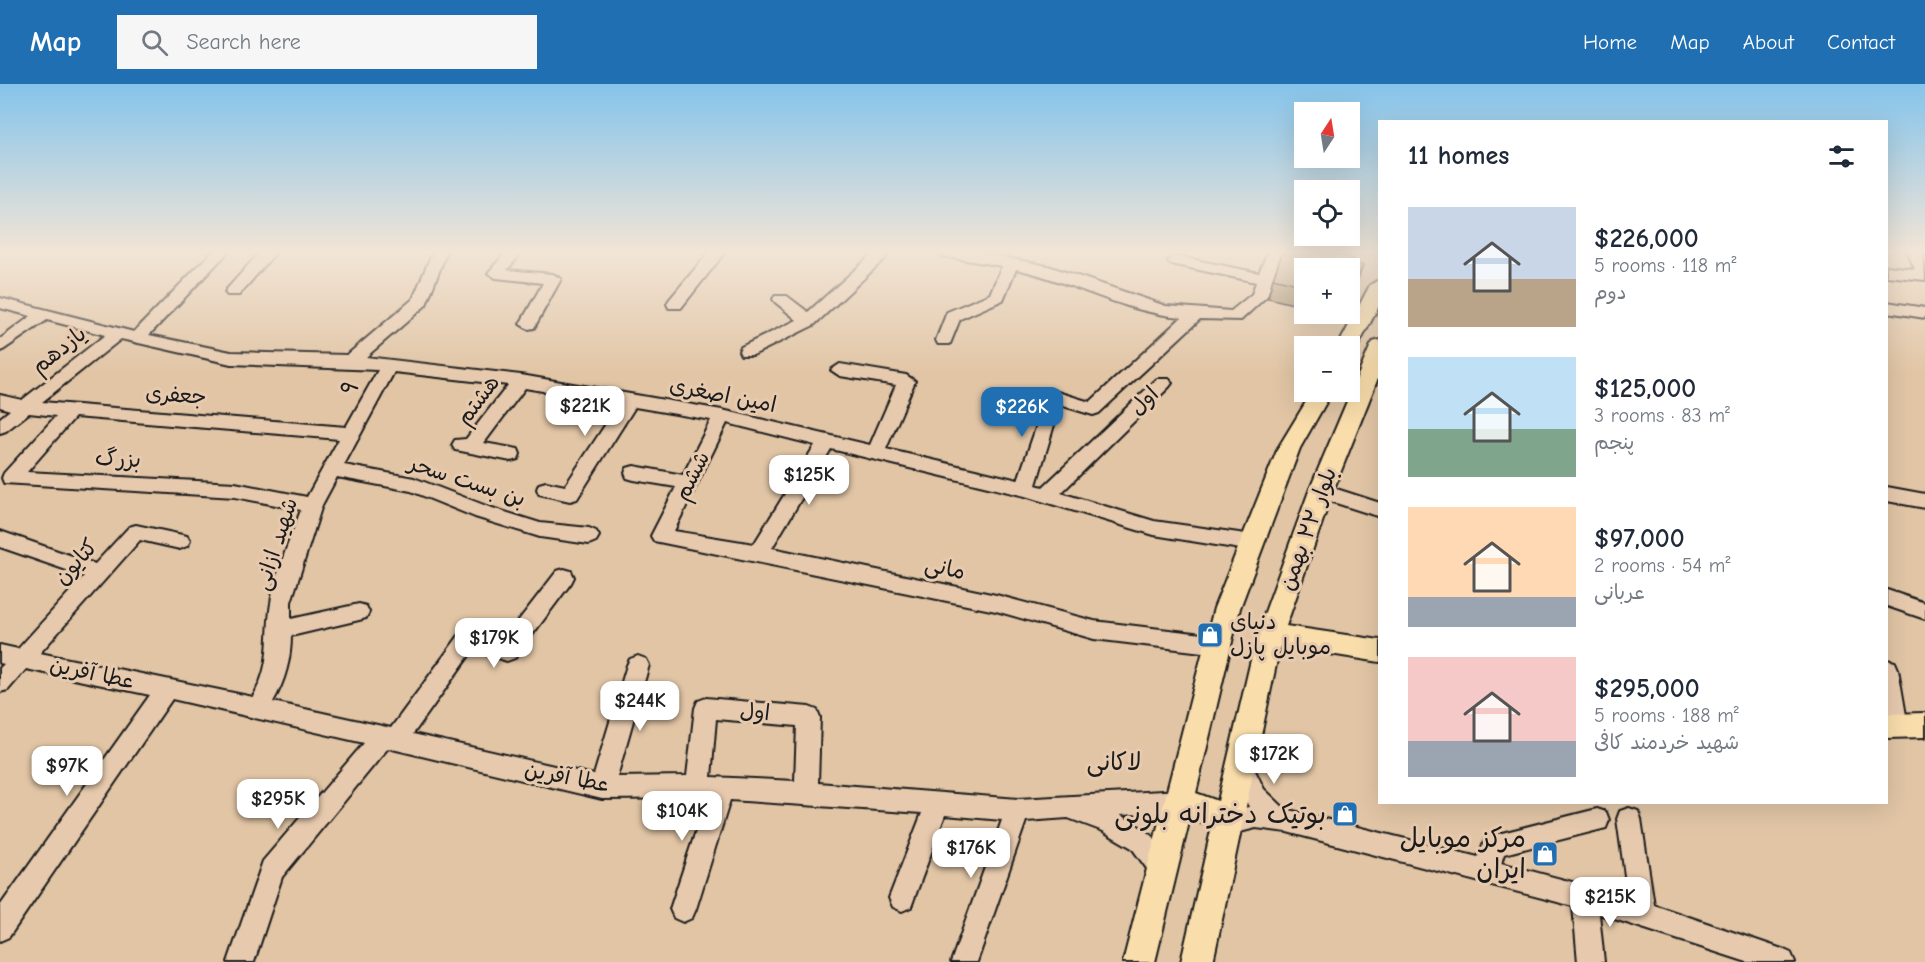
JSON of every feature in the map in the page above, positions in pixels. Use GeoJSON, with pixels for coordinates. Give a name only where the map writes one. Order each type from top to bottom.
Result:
{"type":"FeatureCollection","features":[{"type":"Feature","properties":{"kind":"main road"},"geometry":{"type":"LineString","coordinates":[[1353,336],[1376,292]]}},
{"type":"Feature","properties":{"kind":"main road","name":"بلوار ۲۲ بهمن"},"geometry":{"type":"LineString","coordinates":[[1360,378],[1378,350]]}},
{"type":"Feature","properties":{"kind":"main road","name":"بلوار ۲۲ بهمن"},"geometry":{"type":"LineString","coordinates":[[1139,962],[1164,871],[1227,608],[1289,448],[1316,402]]}},
{"type":"Feature","properties":{"kind":"main road","name":"بلوار ۲۲ بهمن"},"geometry":{"type":"LineString","coordinates":[[1197,962],[1270,634],[1351,402]]}},
{"type":"Feature","properties":{"kind":"main road"},"geometry":{"type":"LineString","coordinates":[[1270,634],[1378,651]]}},
{"type":"Feature","properties":{"kind":"main road"},"geometry":{"type":"LineString","coordinates":[[1892,726],[1925,725]]}},
{"type":"Feature","properties":{"kind":"main road"},"geometry":{"type":"LineString","coordinates":[[1181,801],[1228,818]]}},
{"type":"Feature","properties":{"kind":"street"},"geometry":{"type":"LineString","coordinates":[[137,338],[181,292]]}},
{"type":"Feature","properties":{"kind":"street"},"geometry":{"type":"LineString","coordinates":[[351,361],[420,301],[424,292]]}},
{"type":"Feature","properties":{"kind":"street"},"geometry":{"type":"LineString","coordinates":[[528,324],[546,292]]}},
{"type":"Feature","properties":{"kind":"street"},"geometry":{"type":"LineString","coordinates":[[675,303],[684,292]]}},
{"type":"Feature","properties":{"kind":"street"},"geometry":{"type":"LineString","coordinates":[[747,351],[808,321],[840,292]]}},
{"type":"Feature","properties":{"kind":"street"},"geometry":{"type":"LineString","coordinates":[[944,340],[953,316],[997,297],[999,292]]}},
{"type":"Feature","properties":{"kind":"street"},"geometry":{"type":"LineString","coordinates":[[1103,292],[1165,311],[1235,316],[1259,296],[1260,292]]}},
{"type":"Feature","properties":{"kind":"street"},"geometry":{"type":"LineString","coordinates":[[781,298],[808,321]]}},
{"type":"Feature","properties":{"kind":"street","name":"امین اصغری"},"geometry":{"type":"LineString","coordinates":[[0,303],[137,338],[231,358],[351,361],[521,381],[722,416],[1025,489],[1154,528],[1253,543]]}},
{"type":"Feature","properties":{"kind":"street"},"geometry":{"type":"LineString","coordinates":[[1888,307],[1925,313]]}},
{"type":"Feature","properties":{"kind":"street"},"geometry":{"type":"LineString","coordinates":[[0,346],[45,314]]}},
{"type":"Feature","properties":{"kind":"street"},"geometry":{"type":"LineString","coordinates":[[1025,489],[1054,398],[1093,410],[1195,314]]}},
{"type":"Feature","properties":{"kind":"street","name":"یازدهم"},"geometry":{"type":"LineString","coordinates":[[0,427],[118,333]]}},
{"type":"Feature","properties":{"kind":"street","name":"۹"},"geometry":{"type":"LineString","coordinates":[[350,434],[389,366]]}},
{"type":"Feature","properties":{"kind":"street"},"geometry":{"type":"LineString","coordinates":[[840,370],[906,381],[876,452]]}},
{"type":"Feature","properties":{"kind":"street","name":"هشتم"},"geometry":{"type":"LineString","coordinates":[[511,454],[464,446],[521,381]]}},
{"type":"Feature","properties":{"kind":"street","name":"اول"},"geometry":{"type":"LineString","coordinates":[[1047,495],[1163,383]]}},
{"type":"Feature","properties":{"kind":"street"},"geometry":{"type":"LineString","coordinates":[[546,489],[570,494],[631,400]]}},
{"type":"Feature","properties":{"kind":"street","name":"جعفری"},"geometry":{"type":"LineString","coordinates":[[0,402],[24,407],[350,434]]}},
{"type":"Feature","properties":{"kind":"street","name":"بزرگ"},"geometry":{"type":"LineString","coordinates":[[71,410],[11,478],[235,490],[312,505]]}},
{"type":"Feature","properties":{"kind":"street","name":"ششم"},"geometry":{"type":"LineString","coordinates":[[661,536],[690,483],[722,416]]}},
{"type":"Feature","properties":{"kind":"street","name":"شهید ازانی"},"geometry":{"type":"LineString","coordinates":[[258,708],[271,685],[280,652],[281,602],[312,505],[350,434]]}},
{"type":"Feature","properties":{"kind":"street"},"geometry":{"type":"LineString","coordinates":[[759,553],[827,441]]}},
{"type":"Feature","properties":{"kind":"street","name":"بن بست سحر"},"geometry":{"type":"LineString","coordinates":[[330,469],[414,485],[482,512],[540,530],[589,536]]}},
{"type":"Feature","properties":{"kind":"street"},"geometry":{"type":"LineString","coordinates":[[634,473],[690,483]]}},
{"type":"Feature","properties":{"kind":"street"},"geometry":{"type":"LineString","coordinates":[[1321,491],[1378,509]]}},
{"type":"Feature","properties":{"kind":"street"},"geometry":{"type":"LineString","coordinates":[[1888,494],[1925,501]]}},
{"type":"Feature","properties":{"kind":"street","name":"کتایون"},"geometry":{"type":"LineString","coordinates":[[0,683],[136,532],[180,541]]}},
{"type":"Feature","properties":{"kind":"street","name":"مانی"},"geometry":{"type":"LineString","coordinates":[[661,536],[759,553],[996,603],[1094,630],[1219,645]]}},
{"type":"Feature","properties":{"kind":"street"},"geometry":{"type":"LineString","coordinates":[[0,539],[97,573]]}},
{"type":"Feature","properties":{"kind":"street"},"geometry":{"type":"LineString","coordinates":[[242,962],[272,870],[390,738],[468,640],[507,652],[564,577]]}},
{"type":"Feature","properties":{"kind":"street"},"geometry":{"type":"LineString","coordinates":[[1888,598],[1925,612]]}},
{"type":"Feature","properties":{"kind":"street"},"geometry":{"type":"LineString","coordinates":[[280,630],[359,612]]}},
{"type":"Feature","properties":{"kind":"street","name":"عطا آفرین"},"geometry":{"type":"LineString","coordinates":[[0,654],[258,708],[602,788],[710,788],[806,793],[1018,810],[1181,801]]}},
{"type":"Feature","properties":{"kind":"street"},"geometry":{"type":"LineString","coordinates":[[602,788],[638,665]]}},
{"type":"Feature","properties":{"kind":"street"},"geometry":{"type":"LineString","coordinates":[[1888,680],[1892,726]]}},
{"type":"Feature","properties":{"kind":"street"},"geometry":{"type":"LineString","coordinates":[[0,928],[168,689]]}},
{"type":"Feature","properties":{"kind":"street","name":"اول"},"geometry":{"type":"LineString","coordinates":[[710,788],[706,708],[809,717],[806,793]]}},
{"type":"Feature","properties":{"kind":"street"},"geometry":{"type":"LineString","coordinates":[[1241,765],[1257,797],[1272,814],[1287,821]]}},
{"type":"Feature","properties":{"kind":"street"},"geometry":{"type":"LineString","coordinates":[[683,909],[710,788]]}},
{"type":"Feature","properties":{"kind":"street"},"geometry":{"type":"LineString","coordinates":[[902,898],[938,803]]}},
{"type":"Feature","properties":{"kind":"street"},"geometry":{"type":"LineString","coordinates":[[1062,806],[1112,823],[1142,840],[1164,871]]}},
{"type":"Feature","properties":{"kind":"street"},"geometry":{"type":"LineString","coordinates":[[964,962],[1018,810]]}},
{"type":"Feature","properties":{"kind":"street"},"geometry":{"type":"LineString","coordinates":[[1228,818],[1240,821],[1256,818],[1287,821],[1486,870],[1715,935],[1773,960]]}},
{"type":"Feature","properties":{"kind":"street"},"geometry":{"type":"LineString","coordinates":[[1629,819],[1643,915]]}},
{"type":"Feature","properties":{"kind":"street"},"geometry":{"type":"LineString","coordinates":[[1486,870],[1495,845],[1597,820]]}},
{"type":"Feature","properties":{"kind":"street"},"geometry":{"type":"LineString","coordinates":[[1585,898],[1591,962]]}},
{"type":"Feature","properties":{"kind":"place","name":"دنیای موبایل پازل"},"geometry":{"type":"Point","coordinates":[1210,635]}},
{"type":"Feature","properties":{"kind":"place","name":"بوتیک دخترانه بلونی"},"geometry":{"type":"Point","coordinates":[1345,814]}},
{"type":"Feature","properties":{"kind":"place","name":"مرکز موبایل ایران"},"geometry":{"type":"Point","coordinates":[1545,854]}},
{"type":"Feature","properties":{"kind":"district","name":"لاکانی"},"geometry":{"type":"Point","coordinates":[1114,762]}}]}
